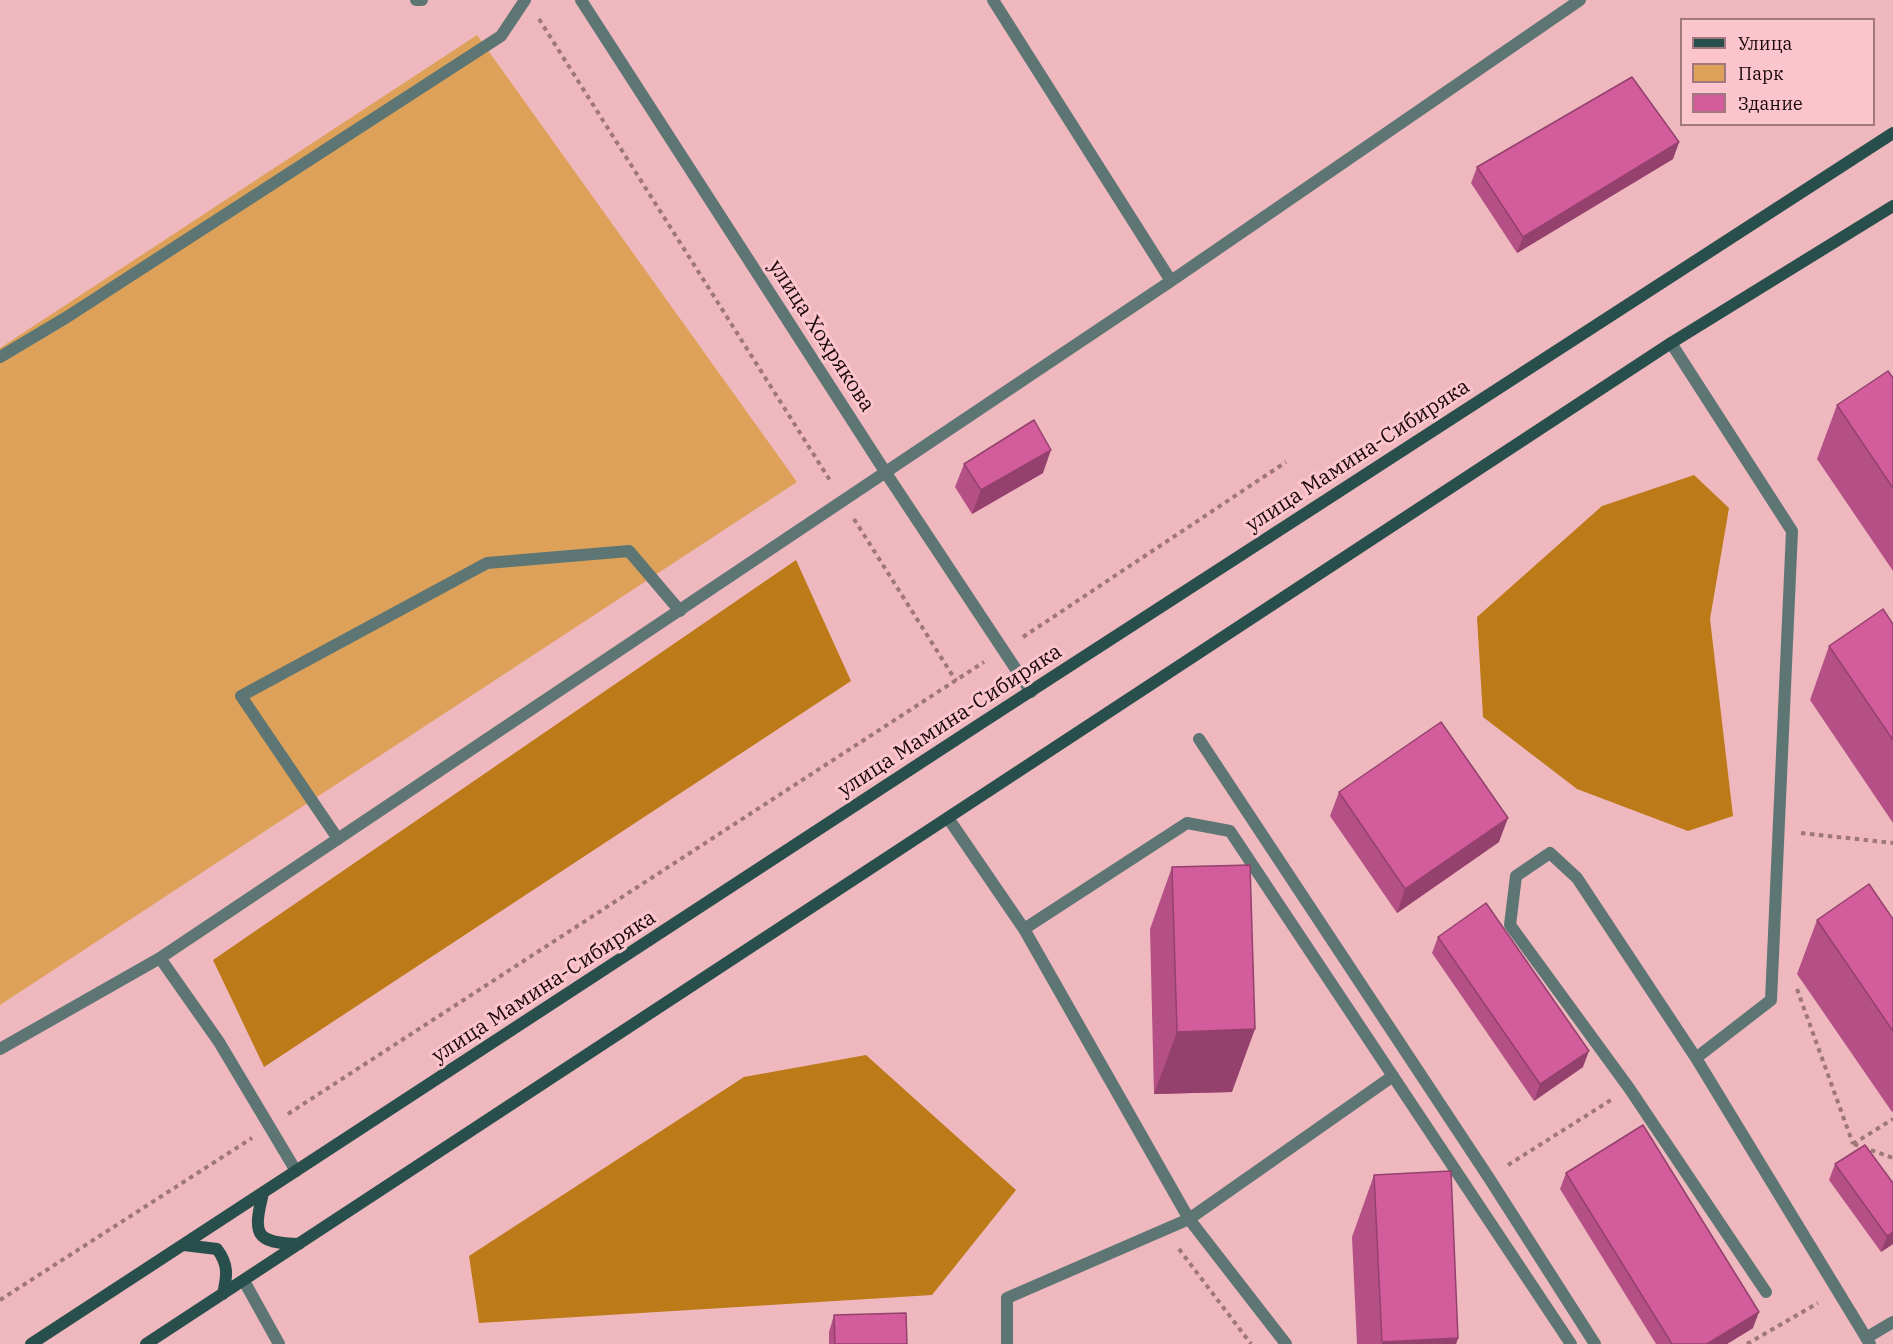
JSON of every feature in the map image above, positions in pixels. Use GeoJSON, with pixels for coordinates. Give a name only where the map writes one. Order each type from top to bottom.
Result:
{"type":"FeatureCollection","features":[{"type":"Feature","properties":{"kind":"main road","name":"улица Мамина-Сибиряка"},"geometry":{"type":"LineString","coordinates":[[31,1344],[1893,133]]}},
{"type":"Feature","properties":{"kind":"main road"},"geometry":{"type":"LineString","coordinates":[[146,1344],[1671,343],[1893,206]]}},
{"type":"Feature","properties":{"kind":"main road"},"geometry":{"type":"LineString","coordinates":[[263,1193],[257,1228],[260,1234],[275,1244],[299,1244]]}},
{"type":"Feature","properties":{"kind":"main road"},"geometry":{"type":"LineString","coordinates":[[184,1245],[217,1250],[225,1259],[228,1270],[223,1294]]}},
{"type":"Feature","properties":{"kind":"street"},"geometry":{"type":"LineString","coordinates":[[416,0],[422,0]]}},
{"type":"Feature","properties":{"kind":"street"},"geometry":{"type":"LineString","coordinates":[[0,357],[67,317],[501,36],[525,0]]}},
{"type":"Feature","properties":{"kind":"street","name":"улица Хохрякова"},"geometry":{"type":"LineString","coordinates":[[581,0],[886,473],[1031,692]]}},
{"type":"Feature","properties":{"kind":"street"},"geometry":{"type":"LineString","coordinates":[[993,0],[1171,281]]}},
{"type":"Feature","properties":{"kind":"street"},"geometry":{"type":"LineString","coordinates":[[0,1049],[160,958],[1171,281],[1580,0]]}},
{"type":"Feature","properties":{"kind":"street"},"geometry":{"type":"LineString","coordinates":[[1671,343],[1792,531],[1771,1000],[1696,1058]]}},
{"type":"Feature","properties":{"kind":"street"},"geometry":{"type":"LineString","coordinates":[[338,839],[242,696],[487,563],[629,551],[680,611]]}},
{"type":"Feature","properties":{"kind":"street"},"geometry":{"type":"LineString","coordinates":[[1199,739],[1489,1178],[1595,1344]]}},
{"type":"Feature","properties":{"kind":"street"},"geometry":{"type":"LineString","coordinates":[[948,818],[1024,929],[1189,1219],[1286,1344]]}},
{"type":"Feature","properties":{"kind":"street"},"geometry":{"type":"LineString","coordinates":[[1024,929],[1187,823],[1230,831],[1571,1344]]}},
{"type":"Feature","properties":{"kind":"street"},"geometry":{"type":"LineString","coordinates":[[1766,1292],[1629,1088],[1510,925],[1516,876],[1550,853],[1577,878],[1696,1058],[1868,1341],[1893,1322]]}},
{"type":"Feature","properties":{"kind":"street"},"geometry":{"type":"LineString","coordinates":[[160,958],[219,1042],[296,1171]]}},
{"type":"Feature","properties":{"kind":"street"},"geometry":{"type":"LineString","coordinates":[[1007,1344],[1007,1298],[1189,1219],[1393,1076]]}},
{"type":"Feature","properties":{"kind":"street"},"geometry":{"type":"LineString","coordinates":[[244,1281],[279,1344]]}},
{"type":"Feature","properties":{"kind":"path"},"geometry":{"type":"LineString","coordinates":[[534,10],[956,681]]}},
{"type":"Feature","properties":{"kind":"path"},"geometry":{"type":"LineString","coordinates":[[0,1300],[956,681],[1286,462]]}},
{"type":"Feature","properties":{"kind":"path"},"geometry":{"type":"LineString","coordinates":[[1778,831],[1893,843]]}},
{"type":"Feature","properties":{"kind":"path"},"geometry":{"type":"LineString","coordinates":[[1794,981],[1853,1144]]}},
{"type":"Feature","properties":{"kind":"path"},"geometry":{"type":"LineString","coordinates":[[1489,1178],[1629,1088]]}},
{"type":"Feature","properties":{"kind":"path"},"geometry":{"type":"LineString","coordinates":[[1853,1144],[1893,1119]]}},
{"type":"Feature","properties":{"kind":"path"},"geometry":{"type":"LineString","coordinates":[[1853,1144],[1893,1158]]}},
{"type":"Feature","properties":{"kind":"path"},"geometry":{"type":"LineString","coordinates":[[1164,1230],[1251,1344]]}},
{"type":"Feature","properties":{"kind":"path"},"geometry":{"type":"LineString","coordinates":[[1746,1344],[1837,1292]]}},
{"type":"Feature","properties":{"kind":"green space"},"geometry":{"type":"Polygon","coordinates":[[[477,35],[797,482],[0,1005],[0,348],[477,35]]]}},
{"type":"Feature","properties":{"kind":"shaded area"},"geometry":{"type":"Polygon","coordinates":[[[1694,475],[1729,508],[1710,619],[1733,816],[1688,831],[1577,789],[1483,717],[1477,617],[1602,506],[1694,475]]]}},
{"type":"Feature","properties":{"kind":"shaded area"},"geometry":{"type":"Polygon","coordinates":[[[796,560],[851,681],[264,1067],[213,960],[796,560]]]}},
{"type":"Feature","properties":{"kind":"shaded area"},"geometry":{"type":"Polygon","coordinates":[[[866,1055],[1016,1190],[932,1295],[479,1323],[469,1256],[744,1077],[866,1055]]]}},
{"type":"Feature","properties":{"kind":"building"},"geometry":{"type":"Polygon","coordinates":[[[1632,77],[1679,142],[1523,237],[1477,167],[1632,77]]]}},
{"type":"Feature","properties":{"kind":"building"},"geometry":{"type":"Polygon","coordinates":[[[1888,371],[1893,378],[1893,488],[1837,405],[1888,371]]]}},
{"type":"Feature","properties":{"kind":"building"},"geometry":{"type":"Polygon","coordinates":[[[1034,420],[1051,450],[981,490],[964,464],[1034,420]]]}},
{"type":"Feature","properties":{"kind":"building"},"geometry":{"type":"Polygon","coordinates":[[[1883,609],[1893,624],[1893,740],[1829,646],[1883,609]]]}},
{"type":"Feature","properties":{"kind":"building"},"geometry":{"type":"Polygon","coordinates":[[[1441,722],[1508,818],[1405,889],[1339,792],[1441,722]]]}},
{"type":"Feature","properties":{"kind":"building"},"geometry":{"type":"Polygon","coordinates":[[[1250,865],[1255,1029],[1177,1032],[1172,867],[1250,865]]]}},
{"type":"Feature","properties":{"kind":"building"},"geometry":{"type":"Polygon","coordinates":[[[1869,884],[1893,919],[1893,1031],[1817,920],[1869,884]]]}},
{"type":"Feature","properties":{"kind":"building"},"geometry":{"type":"Polygon","coordinates":[[[1486,903],[1589,1051],[1540,1084],[1438,937],[1486,903]]]}},
{"type":"Feature","properties":{"kind":"building"},"geometry":{"type":"Polygon","coordinates":[[[1643,1125],[1759,1312],[1707,1344],[1672,1344],[1566,1173],[1643,1125]]]}},
{"type":"Feature","properties":{"kind":"building"},"geometry":{"type":"Polygon","coordinates":[[[1865,1145],[1893,1183],[1893,1232],[1887,1236],[1835,1164],[1865,1145]]]}},
{"type":"Feature","properties":{"kind":"building"},"geometry":{"type":"Polygon","coordinates":[[[1451,1171],[1458,1338],[1382,1342],[1374,1175],[1451,1171]]]}},
{"type":"Feature","properties":{"kind":"building"},"geometry":{"type":"Polygon","coordinates":[[[906,1313],[907,1344],[835,1344],[834,1315],[906,1313]]]}}]}
